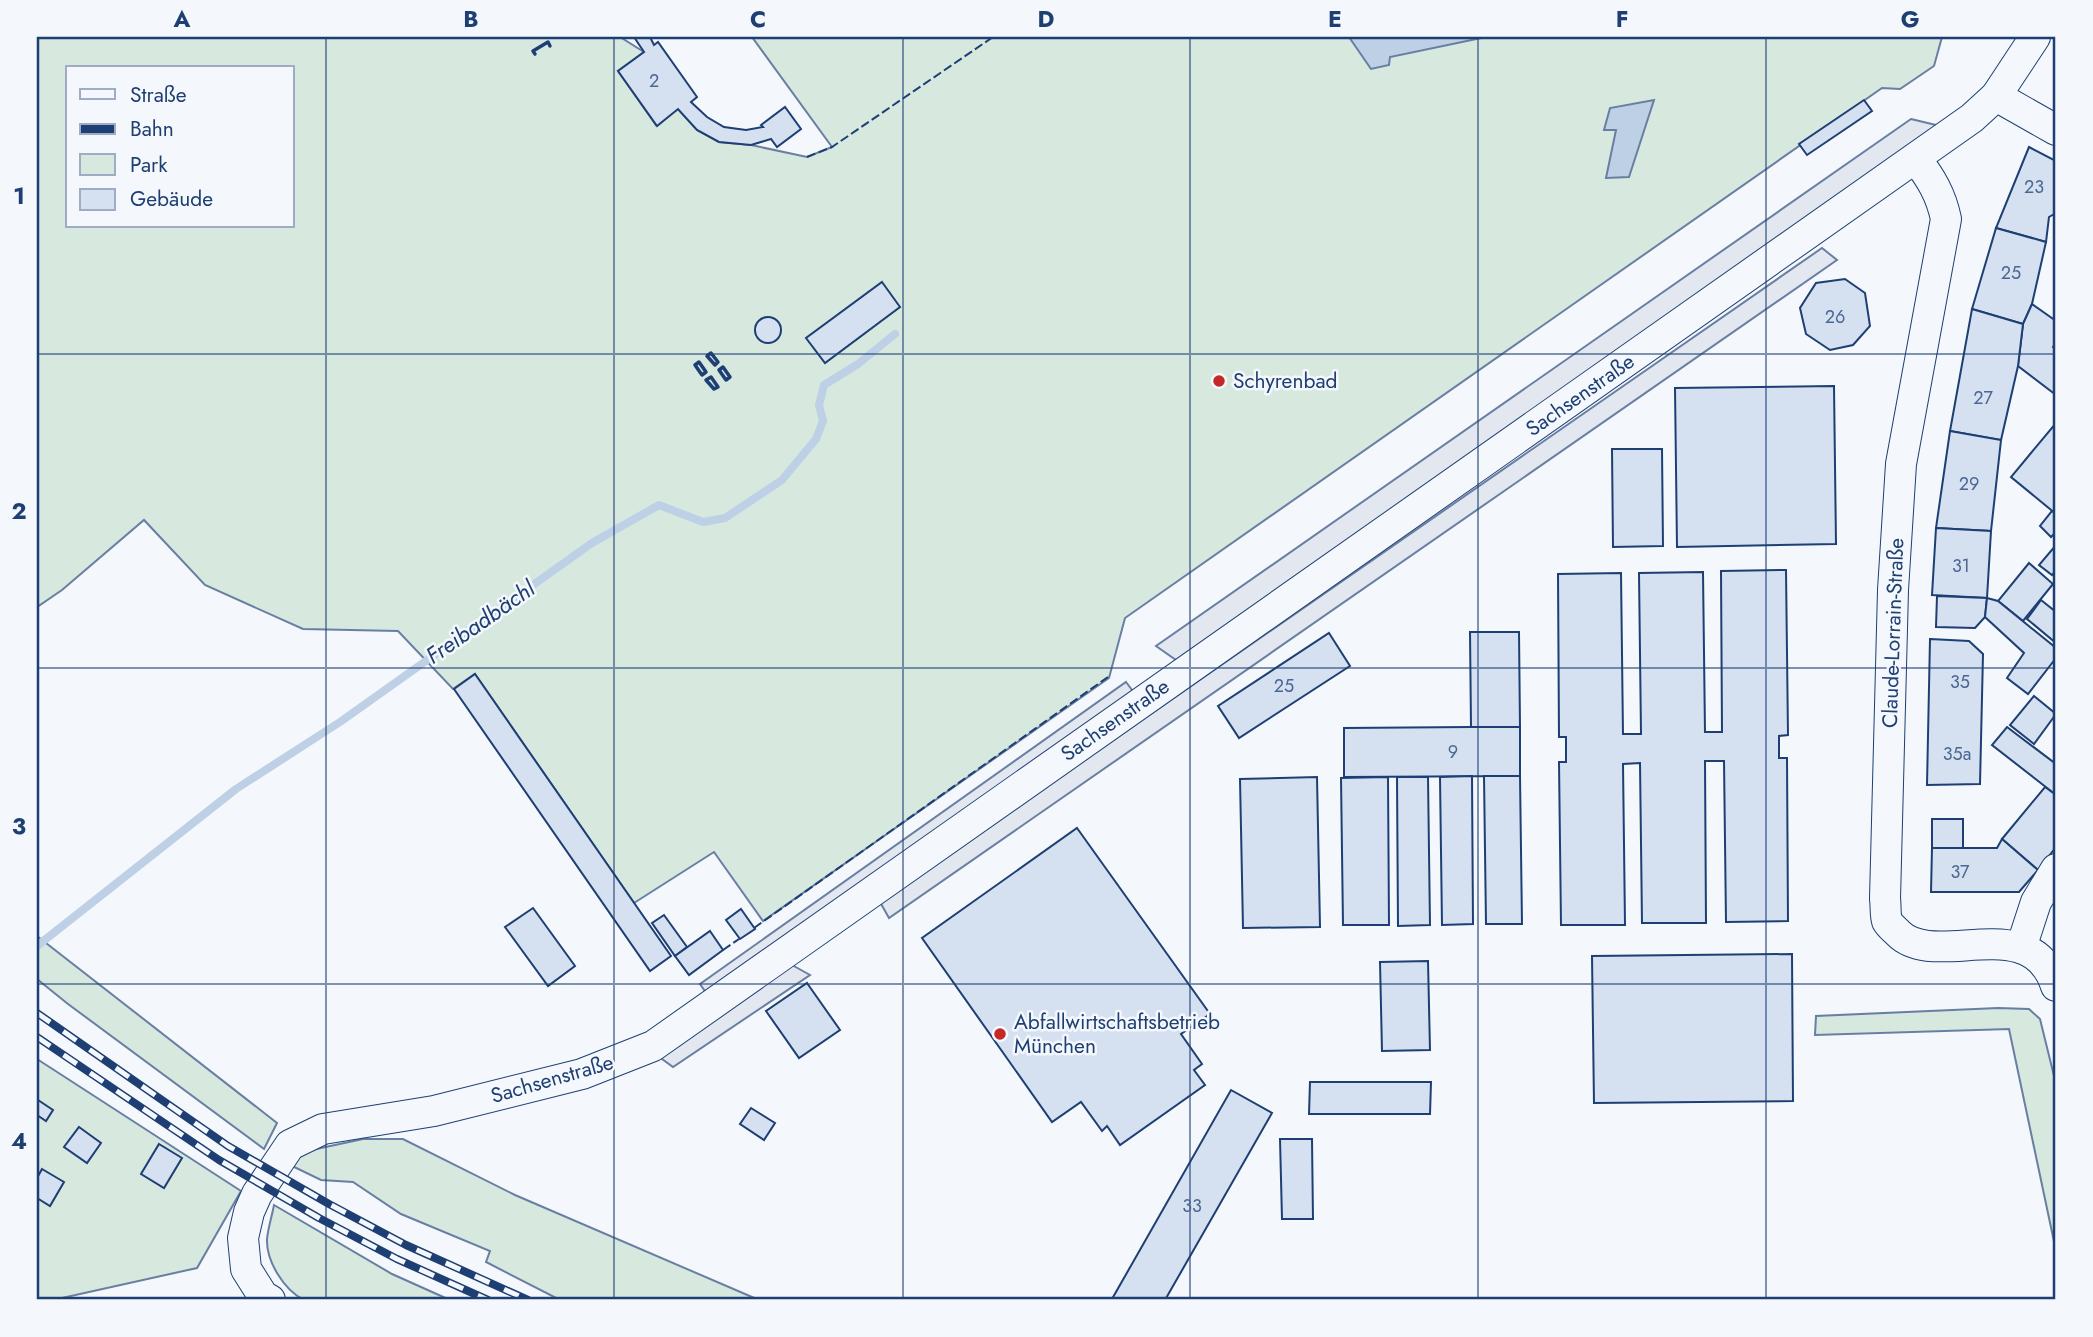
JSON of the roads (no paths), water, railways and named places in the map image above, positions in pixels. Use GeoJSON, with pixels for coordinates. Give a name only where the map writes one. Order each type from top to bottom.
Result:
{"type":"FeatureCollection","features":[{"type":"Feature","properties":{"kind":"street"},"geometry":{"type":"LineString","coordinates":[[2035,37],[1996,96],[2056,130]]}},
{"type":"Feature","properties":{"kind":"street","name":"Sachsenstraße"},"geometry":{"type":"LineString","coordinates":[[270,1300],[263,1296],[246,1269],[243,1238],[249,1212],[257,1194],[290,1145],[323,1129],[434,1111],[582,1074],[653,1046],[1916,159],[1972,118],[1996,96]]}},
{"type":"Feature","properties":{"kind":"street","name":"Claude-Lorrain-Straße"},"geometry":{"type":"LineString","coordinates":[[1916,159],[1942,199],[1946,219],[1900,464],[1893,590],[1885,899],[1888,922],[1905,940],[1926,945],[2003,945],[2021,948]]}},
{"type":"Feature","properties":{"kind":"street"},"geometry":{"type":"LineString","coordinates":[[2056,869],[2036,902],[2021,948],[2042,959],[2053,975],[2056,986]]}},
{"type":"Feature","properties":{"kind":"water"},"geometry":{"type":"Polygon","coordinates":[[[1349,37],[1486,37],[1390,57],[1389,65],[1371,69],[1349,37]]]}},
{"type":"Feature","properties":{"kind":"water"},"geometry":{"type":"Polygon","coordinates":[[[1654,100],[1629,177],[1606,178],[1616,130],[1604,130],[1610,108],[1654,100]]]}},
{"type":"Feature","properties":{"kind":"waterway","name":"Freibadbächl"},"geometry":{"type":"LineString","coordinates":[[37,946],[236,789],[340,722],[592,543],[659,505],[703,522],[725,518],[782,480],[816,439],[823,421],[819,405],[824,385],[858,364],[895,334]]}},
{"type":"Feature","properties":{"kind":"railway"},"geometry":{"type":"LineString","coordinates":[[37,1013],[228,1146],[406,1245],[528,1300]]}},
{"type":"Feature","properties":{"kind":"railway"},"geometry":{"type":"LineString","coordinates":[[37,1037],[219,1160],[397,1259],[488,1300]]}},
{"type":"Feature","properties":{"kind":"place","name":"Schyrenbad"},"geometry":{"type":"Point","coordinates":[1219,381]}},
{"type":"Feature","properties":{"kind":"place","name":"Abfallwirtschaftsbetrieb München"},"geometry":{"type":"Point","coordinates":[1000,1034]}}]}
